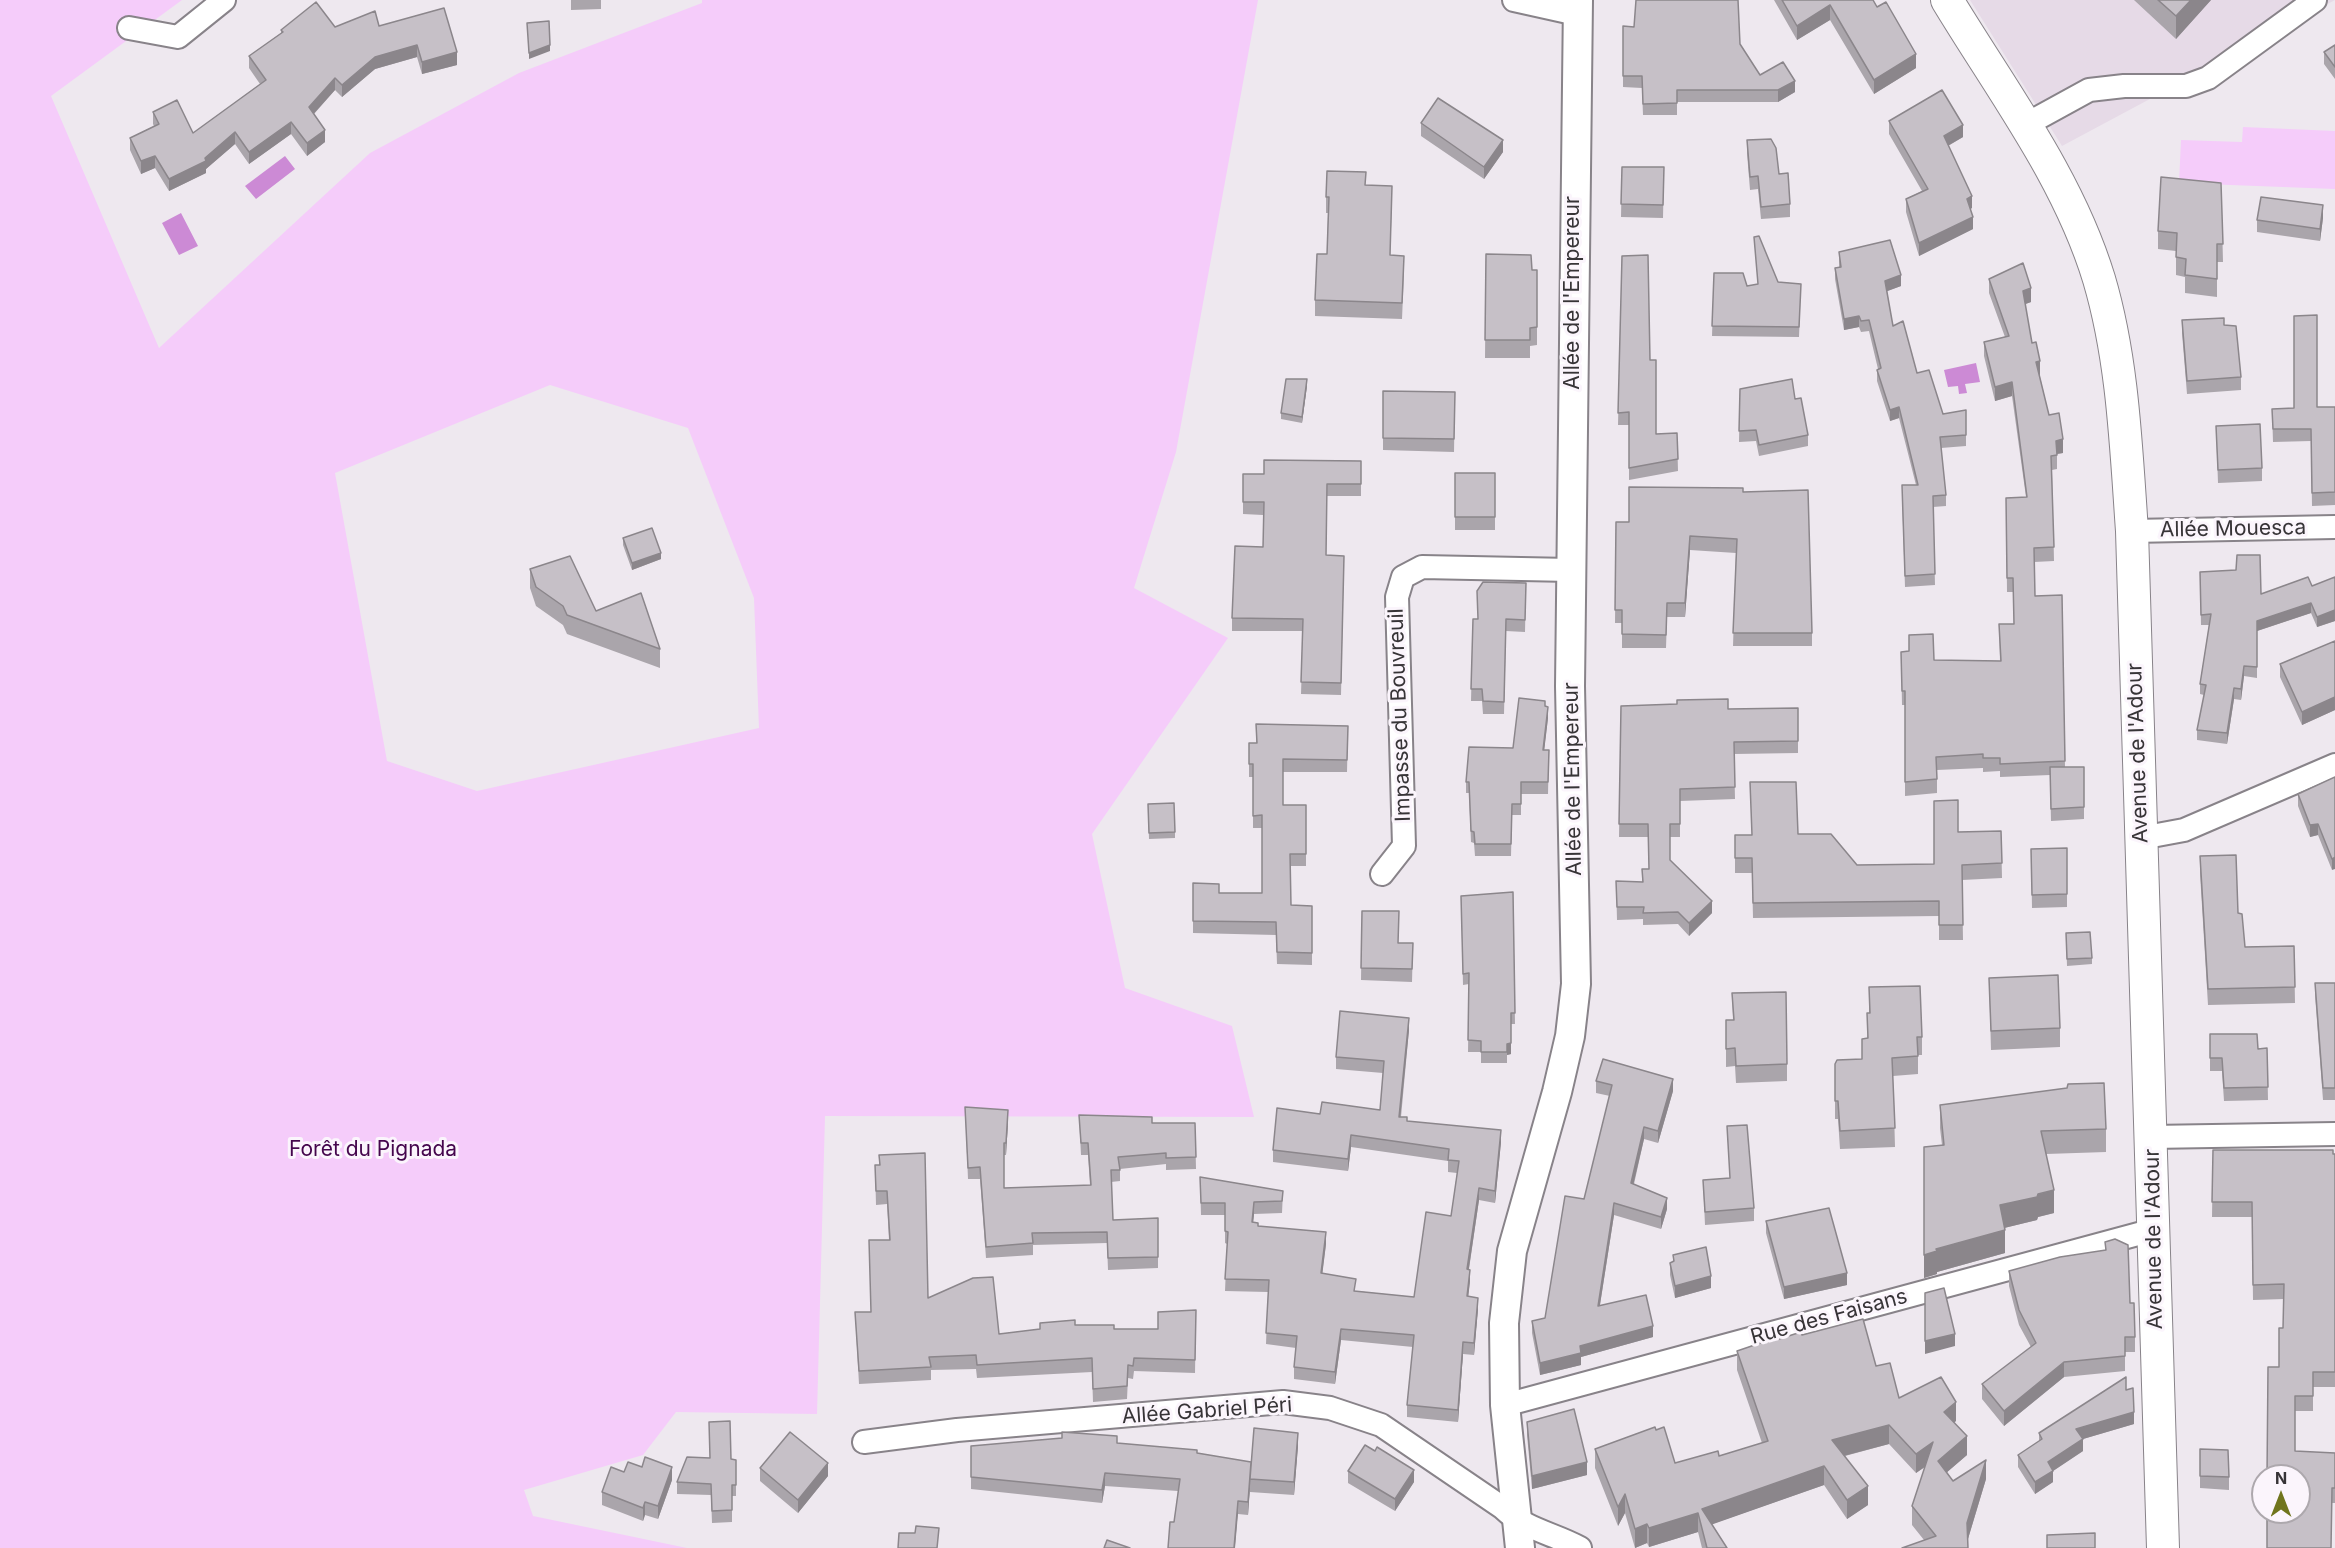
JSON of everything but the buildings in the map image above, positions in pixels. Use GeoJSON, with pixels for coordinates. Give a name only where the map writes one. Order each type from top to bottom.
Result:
{"type":"FeatureCollection","features":[{"type":"Feature","properties":{"kind":"main road","name":"Avenue de l'Adour"},"geometry":{"type":"LineString","coordinates":[[1947,0],[2027,124],[2049,164],[2081,233],[2103,296],[2117,363],[2132,531],[2163,1548]]}},
{"type":"Feature","properties":{"kind":"street"},"geometry":{"type":"LineString","coordinates":[[129,28],[178,37],[224,0]]}},
{"type":"Feature","properties":{"kind":"street"},"geometry":{"type":"LineString","coordinates":[[1514,0],[1577,7]]}},
{"type":"Feature","properties":{"kind":"street"},"geometry":{"type":"LineString","coordinates":[[2027,124],[2089,90],[2124,86],[2186,86],[2208,78],[2314,0]]}},
{"type":"Feature","properties":{"kind":"street","name":"Allée de l'Empereur"},"geometry":{"type":"LineString","coordinates":[[1519,1535],[1505,1405],[1504,1323],[1512,1251],[1557,1092],[1570,1036],[1576,984],[1570,686],[1577,7]]}},
{"type":"Feature","properties":{"kind":"street","name":"Allée Mouesca"},"geometry":{"type":"LineString","coordinates":[[2132,531],[2335,527]]}},
{"type":"Feature","properties":{"kind":"street","name":"Impasse du Bouvreuil"},"geometry":{"type":"LineString","coordinates":[[1382,874],[1404,846],[1396,597],[1403,578],[1422,567],[1571,570]]}},
{"type":"Feature","properties":{"kind":"street"},"geometry":{"type":"LineString","coordinates":[[2141,838],[2184,830],[2335,765]]}},
{"type":"Feature","properties":{"kind":"street"},"geometry":{"type":"LineString","coordinates":[[2151,1137],[2335,1134]]}},
{"type":"Feature","properties":{"kind":"street","name":"Rue des Faisans"},"geometry":{"type":"LineString","coordinates":[[1505,1405],[2153,1230]]}},
{"type":"Feature","properties":{"kind":"street","name":"Allée Gabriel Péri"},"geometry":{"type":"LineString","coordinates":[[864,1442],[957,1430],[1282,1402],[1330,1408],[1381,1425],[1503,1508],[1519,1535]]}},
{"type":"Feature","properties":{"kind":"street"},"geometry":{"type":"LineString","coordinates":[[1519,1535],[1562,1538],[1580,1548]]}},
{"type":"Feature","properties":{"kind":"shaded area"},"geometry":{"type":"Polygon","coordinates":[[[1970,0],[2335,0],[2062,146],[1970,0]]]}},
{"type":"Feature","properties":{"kind":"shaded area"},"geometry":{"type":"Polygon","coordinates":[[[285,156],[295,169],[256,199],[245,186],[285,156]]]}},
{"type":"Feature","properties":{"kind":"shaded area"},"geometry":{"type":"Polygon","coordinates":[[[181,213],[198,246],[179,255],[162,223],[181,213]]]}},
{"type":"Feature","properties":{"kind":"shaded area"},"geometry":{"type":"Polygon","coordinates":[[[1976,363],[1980,382],[1965,384],[1967,393],[1959,394],[1958,386],[1948,387],[1944,370],[1976,363]]]}},
{"type":"Feature","properties":{"kind":"green space","name":"Forêt du Pignada"},"geometry":{"type":"Polygon","coordinates":[[[0,0],[182,0],[51,96],[159,348],[370,153],[519,73],[702,3],[702,0],[1258,0],[1176,452],[1134,588],[1228,638],[1092,834],[1125,988],[1232,1026],[1254,1117],[825,1116],[817,1414],[676,1412],[643,1455],[524,1490],[533,1516],[687,1548],[0,1548],[0,0]],[[550,385],[335,473],[387,761],[477,791],[759,728],[754,598],[688,428],[550,385]]]}},
{"type":"Feature","properties":{"kind":"green space"},"geometry":{"type":"Polygon","coordinates":[[[2243,127],[2335,131],[2335,189],[2179,183],[2181,140],[2242,142],[2243,127]]]}}]}
